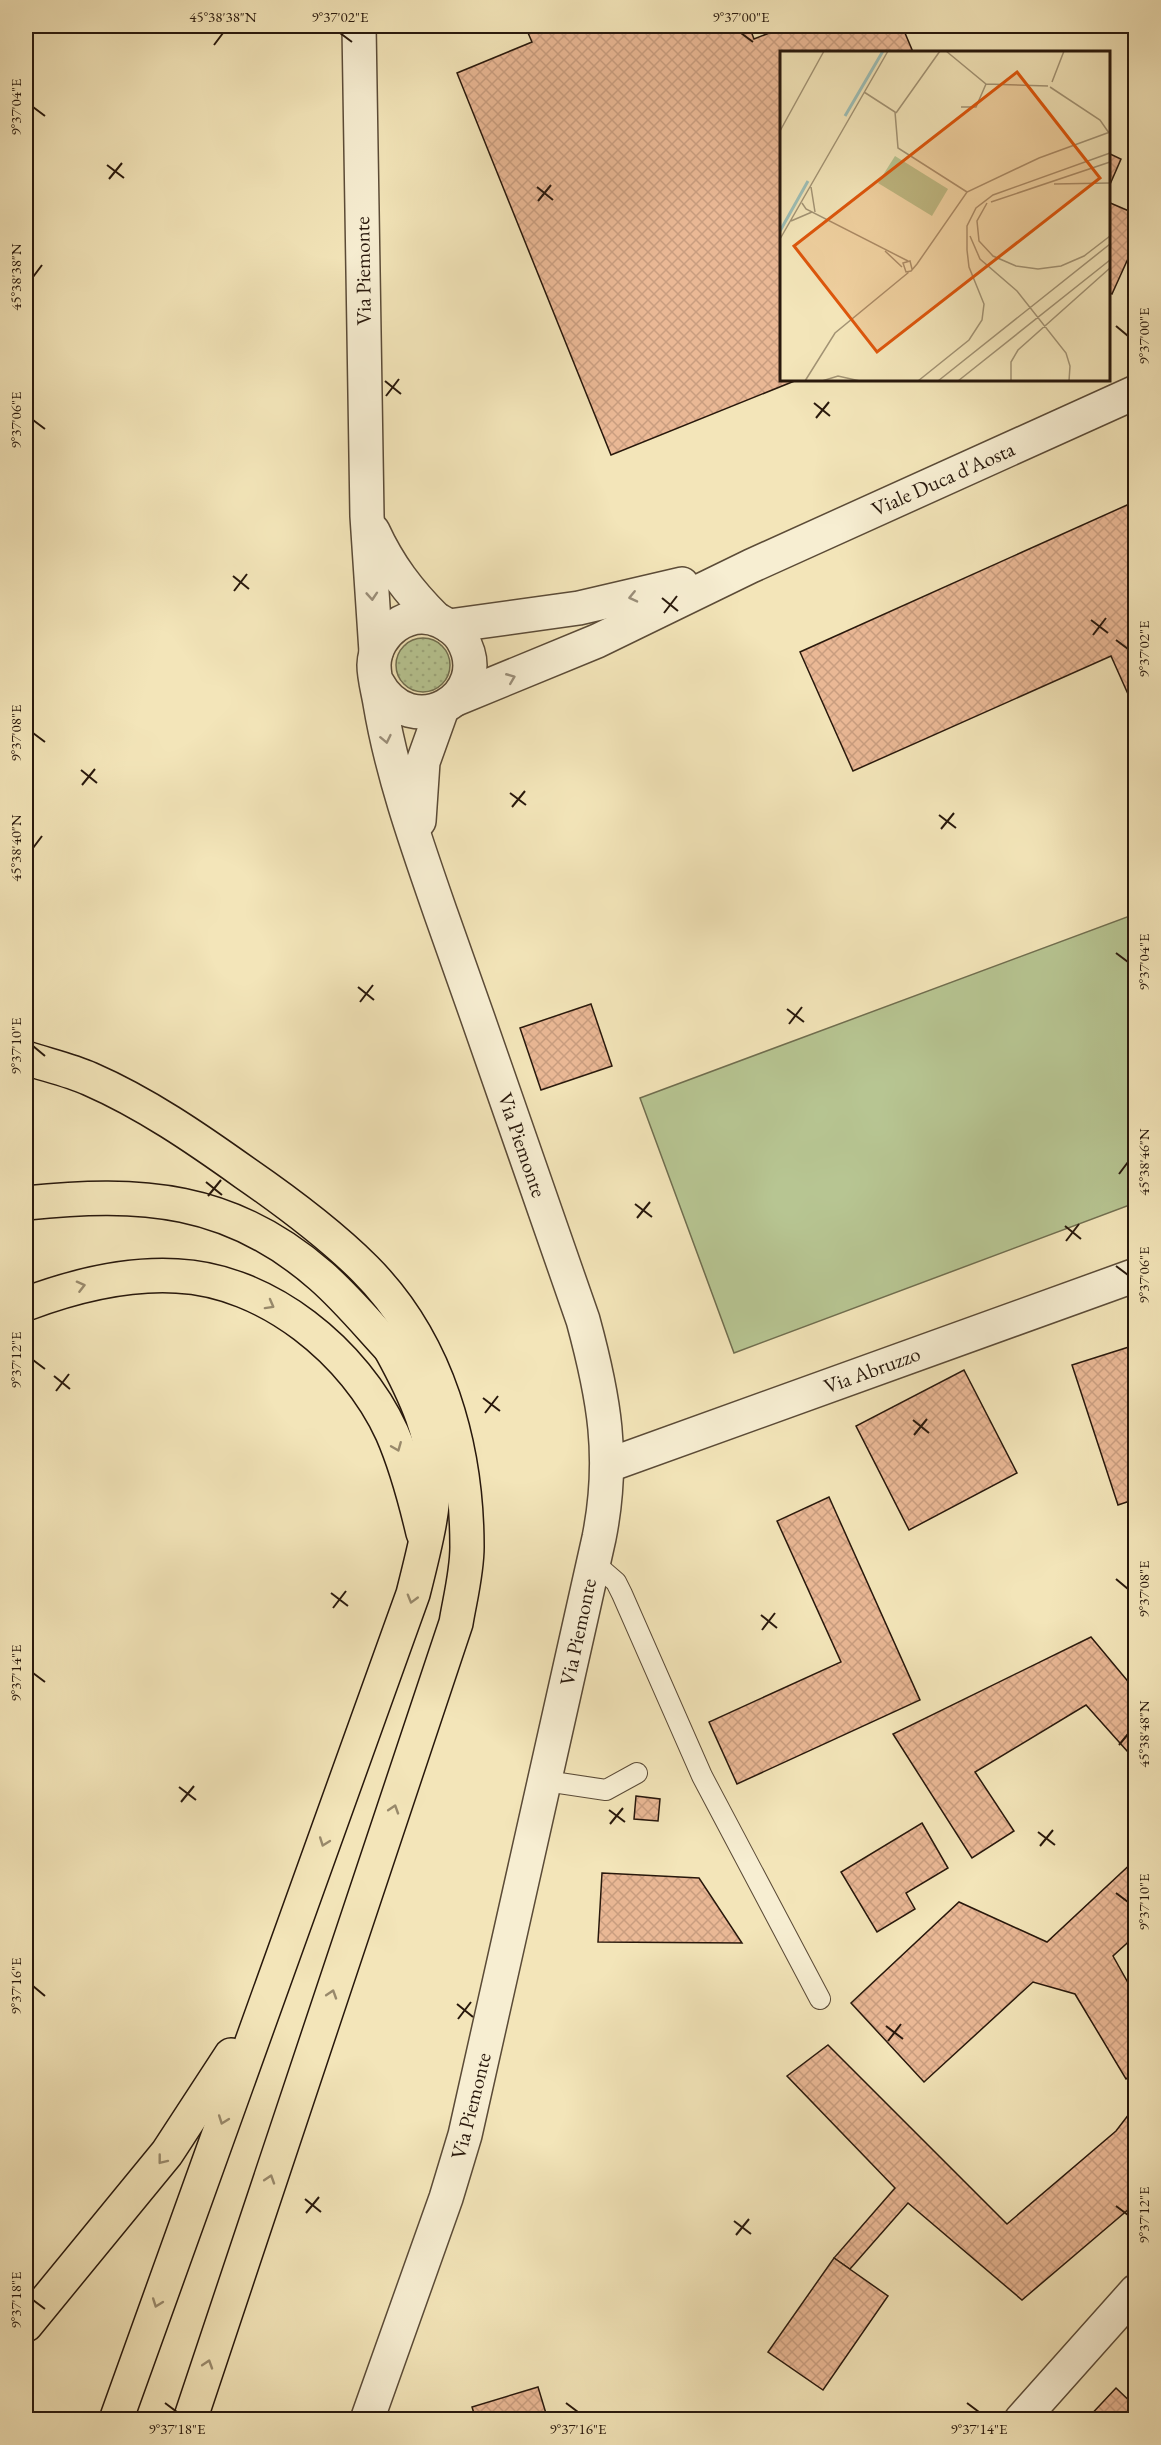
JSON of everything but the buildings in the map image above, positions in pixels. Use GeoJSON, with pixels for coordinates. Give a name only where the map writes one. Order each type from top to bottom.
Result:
{"type":"FeatureCollection","features":[{"type":"Feature","properties":{"kind":"highway"},"geometry":{"type":"LineString","coordinates":[[26,1058],[89,1079],[138,1104],[221,1156],[316,1226],[366,1270],[392,1301],[417,1339],[447,1404],[457,1438],[467,1548],[456,1623],[190,2420]]}},
{"type":"Feature","properties":{"kind":"highway"},"geometry":{"type":"LineString","coordinates":[[26,1203],[89,1198],[141,1201],[200,1207],[233,1218],[285,1247],[316,1272],[354,1307],[391,1350],[447,1404]]}},
{"type":"Feature","properties":{"kind":"highway"},"geometry":{"type":"LineString","coordinates":[[26,1304],[88,1285],[155,1275],[214,1281],[271,1305],[327,1345],[373,1399],[391,1432],[405,1467],[426,1543]]}},
{"type":"Feature","properties":{"kind":"highway"},"geometry":{"type":"LineString","coordinates":[[116,2420],[271,1986],[399,1640],[426,1543],[436,1482],[432,1447],[419,1403],[391,1350]]}},
{"type":"Feature","properties":{"kind":"highway"},"geometry":{"type":"LineString","coordinates":[[26,2325],[117,2217],[179,2136],[222,2071],[271,1986]]}},
{"type":"Feature","properties":{"kind":"street","name":"Via Piemonte"},"geometry":{"type":"LineString","coordinates":[[358,26],[367,516],[376,667],[386,741],[419,850],[584,1320],[600,1385],[609,1465],[604,1514],[594,1563],[465,2135],[436,2229],[367,2420]]}},
{"type":"Feature","properties":{"kind":"street","name":"Viale Duca d'Aosta"},"geometry":{"type":"LineString","coordinates":[[449,704],[597,641],[751,566],[1136,392]]}},
{"type":"Feature","properties":{"kind":"street","name":"Via Piemonte"},"geometry":{"type":"LineString","coordinates":[[367,516],[393,571],[409,593],[461,638],[468,653],[470,669],[465,685],[449,704],[423,762],[419,850]]}},
{"type":"Feature","properties":{"kind":"street","name":"Viale Duca d'Aosta"},"geometry":{"type":"LineString","coordinates":[[442,623],[520,617],[630,598],[751,566]]}},
{"type":"Feature","properties":{"kind":"street"},"geometry":{"type":"LineString","coordinates":[[442,623],[421,617],[393,627],[382,638],[376,667],[384,695],[395,705],[410,712],[426,713],[449,704]]}},
{"type":"Feature","properties":{"kind":"street","name":"Via Abruzzo"},"geometry":{"type":"LineString","coordinates":[[609,1465],[1136,1275]]}},
{"type":"Feature","properties":{"kind":"street"},"geometry":{"type":"LineString","coordinates":[[1021,2420],[1136,2291]]}},
{"type":"Feature","properties":{"kind":"lane"},"geometry":{"type":"LineString","coordinates":[[594,1563],[616,1582],[702,1776],[820,1999]]}},
{"type":"Feature","properties":{"kind":"lane"},"geometry":{"type":"LineString","coordinates":[[546,1781],[606,1790],[637,1773]]}},
{"type":"Feature","properties":{"kind":"green space"},"geometry":{"type":"Polygon","coordinates":[[[423,638],[433,640],[442,646],[448,655],[450,665],[448,675],[442,684],[433,690],[423,692],[413,690],[404,684],[398,675],[396,665],[398,655],[404,646],[413,640],[423,638]]]}},
{"type":"Feature","properties":{"kind":"green space"},"geometry":{"type":"Polygon","coordinates":[[[1135,914],[1135,1203],[734,1353],[640,1098],[1135,914]]]}}]}
